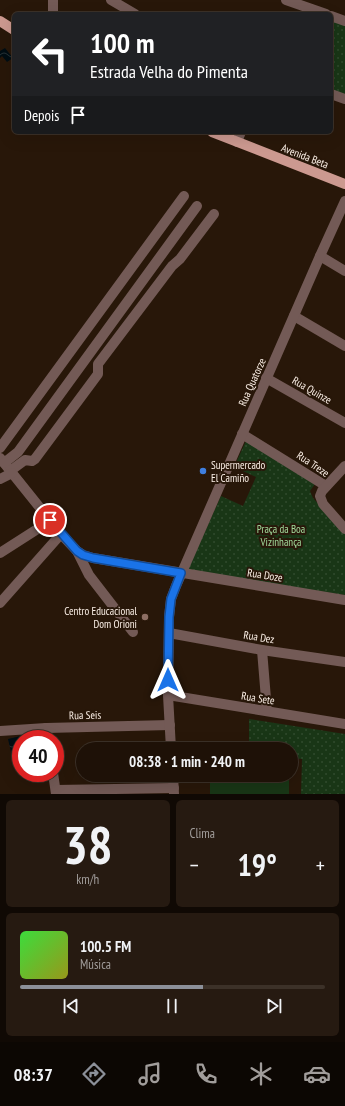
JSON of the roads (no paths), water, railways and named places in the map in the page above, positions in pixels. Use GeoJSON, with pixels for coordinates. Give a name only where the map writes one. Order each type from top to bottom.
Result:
{"type":"FeatureCollection","features":[{"type":"Feature","properties":{"kind":"main road"},"geometry":{"type":"LineString","coordinates":[[0,21],[12,29]]}},
{"type":"Feature","properties":{"kind":"main road","name":"Avenida Beta"},"geometry":{"type":"LineString","coordinates":[[217,134],[345,184]]}},
{"type":"Feature","properties":{"kind":"street"},"geometry":{"type":"LineString","coordinates":[[53,0],[53,12]]}},
{"type":"Feature","properties":{"kind":"street"},"geometry":{"type":"LineString","coordinates":[[111,0],[130,12]]}},
{"type":"Feature","properties":{"kind":"street"},"geometry":{"type":"LineString","coordinates":[[130,0],[132,12]]}},
{"type":"Feature","properties":{"kind":"street"},"geometry":{"type":"LineString","coordinates":[[286,0],[320,12]]}},
{"type":"Feature","properties":{"kind":"street"},"geometry":{"type":"LineString","coordinates":[[333,17],[345,21]]}},
{"type":"Feature","properties":{"kind":"street"},"geometry":{"type":"LineString","coordinates":[[333,95],[345,99]]}},
{"type":"Feature","properties":{"kind":"street"},"geometry":{"type":"LineString","coordinates":[[237,142],[240,134]]}},
{"type":"Feature","properties":{"kind":"street"},"geometry":{"type":"LineString","coordinates":[[0,448],[184,196]]}},
{"type":"Feature","properties":{"kind":"street","name":"Rua Quatorze"},"geometry":{"type":"LineString","coordinates":[[171,742],[168,696],[168,633],[171,599],[266,378],[345,201]]}},
{"type":"Feature","properties":{"kind":"street"},"geometry":{"type":"LineString","coordinates":[[0,479],[7,466],[197,206]]}},
{"type":"Feature","properties":{"kind":"street"},"geometry":{"type":"LineString","coordinates":[[7,466],[25,460],[35,459],[98,374],[98,364],[172,266],[180,260],[214,214]]}},
{"type":"Feature","properties":{"kind":"street"},"geometry":{"type":"LineString","coordinates":[[320,256],[345,271]]}},
{"type":"Feature","properties":{"kind":"street"},"geometry":{"type":"LineString","coordinates":[[294,316],[345,346]]}},
{"type":"Feature","properties":{"kind":"street","name":"Rua Quinze"},"geometry":{"type":"LineString","coordinates":[[266,378],[345,423]]}},
{"type":"Feature","properties":{"kind":"street","name":"Rua Treze"},"geometry":{"type":"LineString","coordinates":[[242,434],[326,486],[320,494],[321,502],[345,529]]}},
{"type":"Feature","properties":{"kind":"street"},"geometry":{"type":"LineString","coordinates":[[7,466],[77,551],[89,575],[133,632]]}},
{"type":"Feature","properties":{"kind":"street"},"geometry":{"type":"LineString","coordinates":[[326,486],[345,466]]}},
{"type":"Feature","properties":{"kind":"street"},"geometry":{"type":"LineString","coordinates":[[0,553],[50,520]]}},
{"type":"Feature","properties":{"kind":"street"},"geometry":{"type":"LineString","coordinates":[[0,604],[62,534]]}},
{"type":"Feature","properties":{"kind":"street","name":"Rua Doze"},"geometry":{"type":"LineString","coordinates":[[77,551],[83,555],[93,558],[345,600]]}},
{"type":"Feature","properties":{"kind":"street","name":"Rua Dez"},"geometry":{"type":"LineString","coordinates":[[168,633],[262,650],[345,662]]}},
{"type":"Feature","properties":{"kind":"street"},"geometry":{"type":"LineString","coordinates":[[262,650],[268,711]]}},
{"type":"Feature","properties":{"kind":"street","name":"Rua Sete"},"geometry":{"type":"LineString","coordinates":[[168,696],[345,724]]}},
{"type":"Feature","properties":{"kind":"street","name":"Rua Seis"},"geometry":{"type":"LineString","coordinates":[[0,731],[46,728],[170,725]]}},
{"type":"Feature","properties":{"kind":"street"},"geometry":{"type":"LineString","coordinates":[[54,782],[56,792],[174,791]]}},
{"type":"Feature","properties":{"kind":"water"},"geometry":{"type":"Polygon","coordinates":[[[5,48],[12,59],[7,62],[2,56],[0,58],[0,51],[5,48]]]}},
{"type":"Feature","properties":{"kind":"water"},"geometry":{"type":"Polygon","coordinates":[[[12,738],[12,757],[8,739],[12,738]]]}},
{"type":"Feature","properties":{"kind":"place","name":"Supermercado El Camiño"},"geometry":{"type":"Point","coordinates":[203,471]}},
{"type":"Feature","properties":{"kind":"place","name":"Centro Educacional Dom Orioni"},"geometry":{"type":"Point","coordinates":[145,617]}},
{"type":"Feature","properties":{"kind":"park label","name":"Praça da Boa Vizinhança"},"geometry":{"type":"Point","coordinates":[281,535]}}]}
